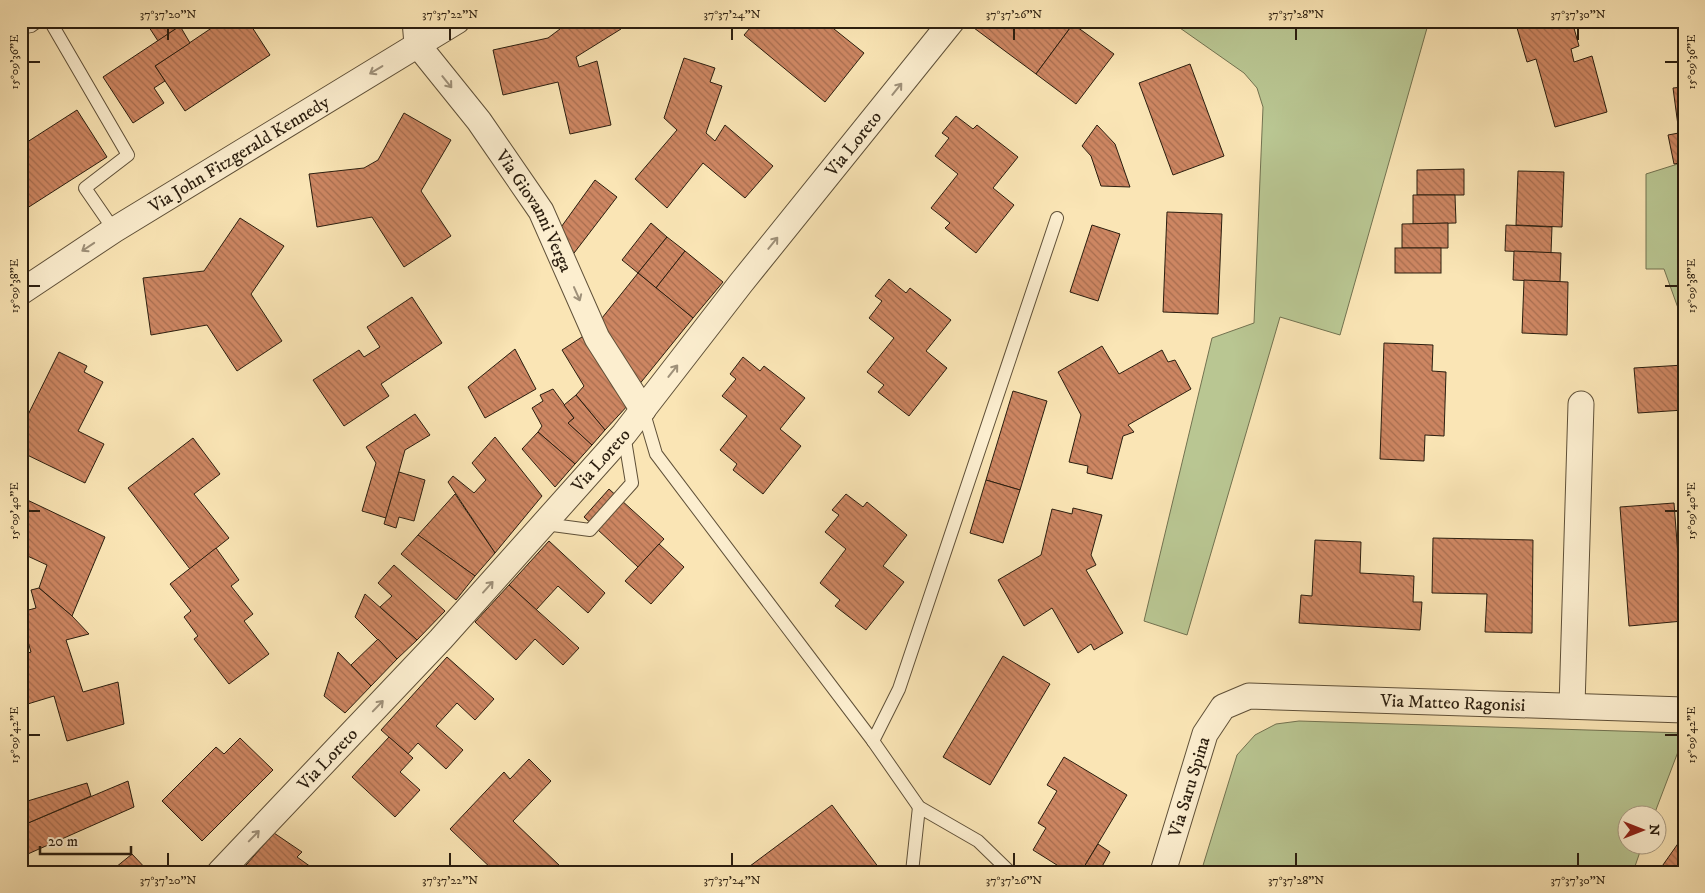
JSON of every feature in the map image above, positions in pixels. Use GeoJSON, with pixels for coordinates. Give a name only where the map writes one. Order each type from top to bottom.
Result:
{"type":"FeatureCollection","features":[{"type":"Feature","properties":{"kind":"street","name":"Via John Fitzgerald Kennedy"},"geometry":{"type":"LineString","coordinates":[[21,292],[416,33],[457,21]]}},
{"type":"Feature","properties":{"kind":"street","name":"Via Loreto"},"geometry":{"type":"LineString","coordinates":[[220,872],[441,639],[624,434],[741,283],[952,21]]}},
{"type":"Feature","properties":{"kind":"street","name":"Via Giovanni Verga"},"geometry":{"type":"LineString","coordinates":[[416,33],[542,210],[597,338],[643,410]]}},
{"type":"Feature","properties":{"kind":"street"},"geometry":{"type":"LineString","coordinates":[[1572,706],[1581,404]]}},
{"type":"Feature","properties":{"kind":"street","name":"Via Matteo Ragonisi"},"geometry":{"type":"LineString","coordinates":[[1223,707],[1249,696],[1684,710]]}},
{"type":"Feature","properties":{"kind":"street","name":"Via Saru Spina"},"geometry":{"type":"LineString","coordinates":[[1163,872],[1205,734],[1223,707]]}},
{"type":"Feature","properties":{"kind":"lane"},"geometry":{"type":"LineString","coordinates":[[21,28],[31,26],[38,21]]}},
{"type":"Feature","properties":{"kind":"lane"},"geometry":{"type":"LineString","coordinates":[[50,21],[128,155],[85,188],[114,230]]}},
{"type":"Feature","properties":{"kind":"lane"},"geometry":{"type":"LineString","coordinates":[[873,741],[899,689],[1057,218]]}},
{"type":"Feature","properties":{"kind":"lane"},"geometry":{"type":"LineString","coordinates":[[643,410],[656,454],[873,741],[919,807],[978,842],[1010,872]]}},
{"type":"Feature","properties":{"kind":"lane"},"geometry":{"type":"LineString","coordinates":[[545,524],[590,530],[626,490],[632,483],[624,434]]}},
{"type":"Feature","properties":{"kind":"lane"},"geometry":{"type":"LineString","coordinates":[[912,872],[919,807]]}},
{"type":"Feature","properties":{"kind":"green space"},"geometry":{"type":"Polygon","coordinates":[[[1170,21],[1429,21],[1340,335],[1280,317],[1187,635],[1144,621],[1212,338],[1254,323],[1263,107],[1257,88],[1244,73],[1170,21]]]}},
{"type":"Feature","properties":{"kind":"green space"},"geometry":{"type":"Polygon","coordinates":[[[1684,162],[1684,308],[1678,308],[1664,269],[1646,269],[1646,174],[1684,162]]]}},
{"type":"Feature","properties":{"kind":"green space"},"geometry":{"type":"Polygon","coordinates":[[[1299,721],[1684,733],[1684,736],[1657,806],[1618,806],[1618,856],[1639,856],[1633,872],[1201,872],[1237,755],[1255,735],[1276,724],[1299,721]]]}},
{"type":"Feature","properties":{"kind":"building"},"geometry":{"type":"Polygon","coordinates":[[[145,21],[187,21],[158,41],[145,21]]]}},
{"type":"Feature","properties":{"kind":"building"},"geometry":{"type":"Polygon","coordinates":[[[222,21],[248,21],[270,55],[185,111],[155,66],[222,21]]]}},
{"type":"Feature","properties":{"kind":"building"},"geometry":{"type":"Polygon","coordinates":[[[554,21],[615,21],[621,29],[576,57],[579,67],[597,61],[611,125],[570,134],[558,82],[503,95],[493,50],[548,38],[560,29],[554,21]]]}},
{"type":"Feature","properties":{"kind":"building"},"geometry":{"type":"Polygon","coordinates":[[[756,21],[824,21],[864,53],[825,102],[744,35],[756,21]]]}},
{"type":"Feature","properties":{"kind":"building"},"geometry":{"type":"Polygon","coordinates":[[[979,21],[1070,21],[1073,24],[1036,74],[974,28],[979,21]]]}},
{"type":"Feature","properties":{"kind":"building"},"geometry":{"type":"Polygon","coordinates":[[[1515,21],[1572,21],[1579,46],[1571,49],[1574,62],[1592,56],[1607,112],[1555,127],[1536,59],[1527,62],[1515,21]]]}},
{"type":"Feature","properties":{"kind":"building"},"geometry":{"type":"Polygon","coordinates":[[[1073,24],[1114,54],[1076,104],[1036,74],[1073,24]]]}},
{"type":"Feature","properties":{"kind":"building"},"geometry":{"type":"Polygon","coordinates":[[[180,26],[190,43],[155,66],[165,81],[154,88],[164,103],[133,123],[103,77],[180,26]]]}},
{"type":"Feature","properties":{"kind":"building"},"geometry":{"type":"Polygon","coordinates":[[[684,58],[715,68],[710,82],[722,86],[706,133],[715,141],[725,125],[773,166],[745,198],[703,163],[667,208],[635,179],[677,130],[664,118],[684,58]]]}},
{"type":"Feature","properties":{"kind":"building"},"geometry":{"type":"Polygon","coordinates":[[[1190,64],[1224,156],[1173,175],[1139,83],[1190,64]]]}},
{"type":"Feature","properties":{"kind":"building"},"geometry":{"type":"Polygon","coordinates":[[[1684,87],[1684,132],[1679,133],[1673,88],[1684,87]]]}},
{"type":"Feature","properties":{"kind":"building"},"geometry":{"type":"Polygon","coordinates":[[[77,110],[107,157],[21,212],[21,146],[77,110]]]}},
{"type":"Feature","properties":{"kind":"building"},"geometry":{"type":"Polygon","coordinates":[[[404,113],[451,140],[421,191],[451,236],[404,267],[372,217],[317,227],[309,174],[364,168],[378,160],[404,113]]]}},
{"type":"Feature","properties":{"kind":"building"},"geometry":{"type":"Polygon","coordinates":[[[956,116],[973,129],[977,125],[1018,157],[993,188],[1014,205],[976,253],[945,228],[950,223],[931,208],[958,174],[935,156],[949,138],[942,133],[956,116]]]}},
{"type":"Feature","properties":{"kind":"building"},"geometry":{"type":"Polygon","coordinates":[[[1097,125],[1115,144],[1130,187],[1101,186],[1091,156],[1082,146],[1097,125]]]}},
{"type":"Feature","properties":{"kind":"building"},"geometry":{"type":"Polygon","coordinates":[[[1684,132],[1684,162],[1674,164],[1668,135],[1684,132]]]}},
{"type":"Feature","properties":{"kind":"building"},"geometry":{"type":"Polygon","coordinates":[[[1464,169],[1464,195],[1417,195],[1417,170],[1464,169]]]}},
{"type":"Feature","properties":{"kind":"building"},"geometry":{"type":"Polygon","coordinates":[[[1518,171],[1564,172],[1562,227],[1516,225],[1518,171]]]}},
{"type":"Feature","properties":{"kind":"building"},"geometry":{"type":"Polygon","coordinates":[[[595,180],[617,197],[571,257],[559,230],[595,180]]]}},
{"type":"Feature","properties":{"kind":"building"},"geometry":{"type":"Polygon","coordinates":[[[1413,195],[1455,195],[1456,223],[1413,224],[1413,195]]]}},
{"type":"Feature","properties":{"kind":"building"},"geometry":{"type":"Polygon","coordinates":[[[1167,212],[1222,214],[1218,314],[1163,312],[1167,212]]]}},
{"type":"Feature","properties":{"kind":"building"},"geometry":{"type":"Polygon","coordinates":[[[240,218],[284,246],[251,294],[282,341],[237,371],[207,325],[151,335],[143,278],[204,271],[240,218]]]}},
{"type":"Feature","properties":{"kind":"building"},"geometry":{"type":"Polygon","coordinates":[[[651,223],[667,237],[638,273],[622,260],[651,223]]]}},
{"type":"Feature","properties":{"kind":"building"},"geometry":{"type":"Polygon","coordinates":[[[1448,223],[1448,248],[1402,248],[1402,224],[1448,223]]]}},
{"type":"Feature","properties":{"kind":"building"},"geometry":{"type":"Polygon","coordinates":[[[1092,225],[1120,234],[1098,301],[1070,292],[1092,225]]]}},
{"type":"Feature","properties":{"kind":"building"},"geometry":{"type":"Polygon","coordinates":[[[1506,225],[1552,227],[1551,253],[1505,251],[1506,225]]]}},
{"type":"Feature","properties":{"kind":"building"},"geometry":{"type":"Polygon","coordinates":[[[667,237],[685,251],[656,288],[638,273],[667,237]]]}},
{"type":"Feature","properties":{"kind":"building"},"geometry":{"type":"Polygon","coordinates":[[[1395,248],[1441,248],[1441,273],[1395,273],[1395,248]]]}},
{"type":"Feature","properties":{"kind":"building"},"geometry":{"type":"Polygon","coordinates":[[[685,251],[723,282],[693,318],[656,288],[685,251]]]}},
{"type":"Feature","properties":{"kind":"building"},"geometry":{"type":"Polygon","coordinates":[[[1514,251],[1561,253],[1560,282],[1513,280],[1514,251]]]}},
{"type":"Feature","properties":{"kind":"building"},"geometry":{"type":"Polygon","coordinates":[[[638,273],[693,318],[638,386],[598,323],[638,273]]]}},
{"type":"Feature","properties":{"kind":"building"},"geometry":{"type":"Polygon","coordinates":[[[889,279],[906,293],[910,288],[951,320],[926,351],[947,368],[909,416],[878,392],[884,385],[867,372],[894,338],[869,318],[882,301],[875,296],[889,279]]]}},
{"type":"Feature","properties":{"kind":"building"},"geometry":{"type":"Polygon","coordinates":[[[1524,280],[1568,282],[1567,335],[1522,333],[1524,280]]]}},
{"type":"Feature","properties":{"kind":"building"},"geometry":{"type":"Polygon","coordinates":[[[412,297],[442,343],[381,384],[389,396],[344,426],[313,380],[359,350],[364,357],[380,347],[367,327],[412,297]]]}},
{"type":"Feature","properties":{"kind":"building"},"geometry":{"type":"Polygon","coordinates":[[[585,335],[630,403],[605,430],[576,395],[584,386],[562,350],[585,335]]]}},
{"type":"Feature","properties":{"kind":"building"},"geometry":{"type":"Polygon","coordinates":[[[1384,343],[1433,345],[1432,371],[1446,372],[1444,436],[1425,435],[1424,461],[1380,459],[1384,343]]]}},
{"type":"Feature","properties":{"kind":"building"},"geometry":{"type":"Polygon","coordinates":[[[1102,346],[1119,374],[1162,350],[1168,362],[1175,360],[1191,389],[1128,425],[1134,432],[1123,436],[1112,479],[1087,473],[1088,466],[1069,462],[1081,415],[1058,372],[1102,346]]]}},
{"type":"Feature","properties":{"kind":"building"},"geometry":{"type":"Polygon","coordinates":[[[515,349],[536,389],[485,418],[468,387],[515,349]]]}},
{"type":"Feature","properties":{"kind":"building"},"geometry":{"type":"Polygon","coordinates":[[[59,352],[87,366],[84,372],[103,382],[78,431],[104,444],[85,483],[21,452],[21,429],[59,352]]]}},
{"type":"Feature","properties":{"kind":"building"},"geometry":{"type":"Polygon","coordinates":[[[743,357],[760,371],[764,366],[805,398],[780,429],[801,446],[763,494],[733,470],[737,464],[720,450],[747,416],[722,396],[736,379],[730,374],[743,357]]]}},
{"type":"Feature","properties":{"kind":"building"},"geometry":{"type":"Polygon","coordinates":[[[1684,365],[1684,410],[1638,413],[1634,368],[1684,365]]]}},
{"type":"Feature","properties":{"kind":"building"},"geometry":{"type":"Polygon","coordinates":[[[553,389],[574,418],[568,423],[592,445],[575,464],[538,432],[542,426],[532,408],[543,401],[540,395],[553,389]]]}},
{"type":"Feature","properties":{"kind":"building"},"geometry":{"type":"Polygon","coordinates":[[[1013,391],[1047,401],[1020,490],[986,480],[1013,391]]]}},
{"type":"Feature","properties":{"kind":"building"},"geometry":{"type":"Polygon","coordinates":[[[576,395],[605,430],[592,445],[568,423],[574,418],[564,405],[576,395]]]}},
{"type":"Feature","properties":{"kind":"building"},"geometry":{"type":"Polygon","coordinates":[[[415,414],[430,435],[405,450],[386,518],[362,511],[376,463],[366,447],[415,414]]]}},
{"type":"Feature","properties":{"kind":"building"},"geometry":{"type":"Polygon","coordinates":[[[538,432],[575,464],[555,487],[522,449],[538,432]]]}},
{"type":"Feature","properties":{"kind":"building"},"geometry":{"type":"Polygon","coordinates":[[[495,437],[542,496],[495,553],[448,482],[453,476],[474,493],[486,480],[472,463],[495,437]]]}},
{"type":"Feature","properties":{"kind":"building"},"geometry":{"type":"Polygon","coordinates":[[[193,438],[220,474],[194,494],[229,538],[190,569],[128,488],[193,438]]]}},
{"type":"Feature","properties":{"kind":"building"},"geometry":{"type":"Polygon","coordinates":[[[399,472],[425,480],[414,521],[399,517],[396,528],[384,524],[399,472]]]}},
{"type":"Feature","properties":{"kind":"building"},"geometry":{"type":"Polygon","coordinates":[[[986,480],[1020,490],[1003,543],[970,533],[986,480]]]}},
{"type":"Feature","properties":{"kind":"building"},"geometry":{"type":"Polygon","coordinates":[[[609,489],[664,539],[638,567],[584,517],[609,489]]]}},
{"type":"Feature","properties":{"kind":"building"},"geometry":{"type":"Polygon","coordinates":[[[455,494],[495,553],[475,576],[418,535],[455,494]]]}},
{"type":"Feature","properties":{"kind":"building"},"geometry":{"type":"Polygon","coordinates":[[[846,494],[863,507],[867,502],[907,535],[883,566],[904,582],[866,630],[835,606],[840,600],[820,583],[846,549],[825,532],[839,515],[832,510],[846,494]]]}},
{"type":"Feature","properties":{"kind":"building"},"geometry":{"type":"Polygon","coordinates":[[[21,497],[105,537],[72,616],[39,588],[47,565],[21,553],[21,497]]]}},
{"type":"Feature","properties":{"kind":"building"},"geometry":{"type":"Polygon","coordinates":[[[1674,503],[1683,621],[1629,626],[1620,507],[1674,503]]]}},
{"type":"Feature","properties":{"kind":"building"},"geometry":{"type":"Polygon","coordinates":[[[1073,508],[1102,515],[1091,555],[1096,565],[1086,570],[1123,633],[1094,650],[1091,644],[1078,653],[1052,608],[1024,626],[998,580],[1041,555],[1052,509],[1072,514],[1073,508]]]}},
{"type":"Feature","properties":{"kind":"building"},"geometry":{"type":"Polygon","coordinates":[[[418,535],[475,576],[456,600],[401,554],[418,535]]]}},
{"type":"Feature","properties":{"kind":"building"},"geometry":{"type":"Polygon","coordinates":[[[1433,538],[1533,540],[1532,633],[1485,632],[1487,594],[1432,593],[1433,538]]]}},
{"type":"Feature","properties":{"kind":"building"},"geometry":{"type":"Polygon","coordinates":[[[1315,540],[1361,542],[1360,573],[1414,576],[1413,602],[1422,602],[1420,630],[1299,623],[1301,595],[1312,596],[1315,540]]]}},
{"type":"Feature","properties":{"kind":"building"},"geometry":{"type":"Polygon","coordinates":[[[549,541],[605,593],[588,613],[558,586],[536,610],[509,585],[549,541]]]}},
{"type":"Feature","properties":{"kind":"building"},"geometry":{"type":"Polygon","coordinates":[[[659,544],[684,567],[651,604],[625,581],[659,544]]]}},
{"type":"Feature","properties":{"kind":"building"},"geometry":{"type":"Polygon","coordinates":[[[216,548],[239,580],[231,586],[253,614],[244,621],[269,654],[229,684],[194,639],[198,636],[184,617],[191,611],[170,584],[216,548]]]}},
{"type":"Feature","properties":{"kind":"building"},"geometry":{"type":"Polygon","coordinates":[[[394,565],[445,611],[417,640],[380,607],[392,596],[378,583],[394,565]]]}},
{"type":"Feature","properties":{"kind":"building"},"geometry":{"type":"Polygon","coordinates":[[[509,585],[579,648],[563,665],[535,639],[516,660],[475,622],[509,585]]]}},
{"type":"Feature","properties":{"kind":"building"},"geometry":{"type":"Polygon","coordinates":[[[39,588],[72,616],[89,634],[66,640],[83,692],[118,682],[124,724],[67,741],[54,696],[21,706],[21,655],[31,652],[21,612],[36,608],[31,590],[39,588]]]}},
{"type":"Feature","properties":{"kind":"building"},"geometry":{"type":"Polygon","coordinates":[[[365,594],[417,640],[397,659],[355,617],[365,594]]]}},
{"type":"Feature","properties":{"kind":"building"},"geometry":{"type":"Polygon","coordinates":[[[378,639],[397,659],[371,686],[351,665],[378,639]]]}},
{"type":"Feature","properties":{"kind":"building"},"geometry":{"type":"Polygon","coordinates":[[[338,652],[371,686],[345,713],[324,696],[338,652]]]}},
{"type":"Feature","properties":{"kind":"building"},"geometry":{"type":"Polygon","coordinates":[[[1003,656],[1050,684],[990,785],[943,757],[1003,656]]]}},
{"type":"Feature","properties":{"kind":"building"},"geometry":{"type":"Polygon","coordinates":[[[447,657],[494,699],[475,720],[457,703],[436,726],[463,750],[446,769],[418,743],[408,754],[381,730],[447,657]]]}},
{"type":"Feature","properties":{"kind":"building"},"geometry":{"type":"Polygon","coordinates":[[[389,737],[413,758],[400,772],[420,790],[395,817],[352,777],[389,737]]]}},
{"type":"Feature","properties":{"kind":"building"},"geometry":{"type":"Polygon","coordinates":[[[240,738],[273,770],[202,841],[162,801],[216,747],[224,754],[240,738]]]}},
{"type":"Feature","properties":{"kind":"building"},"geometry":{"type":"Polygon","coordinates":[[[1064,757],[1127,795],[1081,872],[1068,872],[1033,850],[1046,828],[1038,823],[1057,791],[1047,785],[1064,757]]]}},
{"type":"Feature","properties":{"kind":"building"},"geometry":{"type":"Polygon","coordinates":[[[529,759],[551,781],[513,821],[559,865],[553,872],[495,872],[450,829],[504,772],[510,779],[529,759]]]}},
{"type":"Feature","properties":{"kind":"building"},"geometry":{"type":"Polygon","coordinates":[[[128,781],[134,807],[21,857],[21,826],[128,781]]]}},
{"type":"Feature","properties":{"kind":"building"},"geometry":{"type":"Polygon","coordinates":[[[87,783],[91,796],[21,826],[21,803],[87,783]]]}},
{"type":"Feature","properties":{"kind":"building"},"geometry":{"type":"Polygon","coordinates":[[[832,805],[882,872],[742,872],[832,805]]]}},
{"type":"Feature","properties":{"kind":"building"},"geometry":{"type":"Polygon","coordinates":[[[274,833],[302,852],[297,857],[318,872],[240,872],[274,833]]]}},
{"type":"Feature","properties":{"kind":"building"},"geometry":{"type":"Polygon","coordinates":[[[1684,835],[1684,872],[1658,872],[1684,835]]]}},
{"type":"Feature","properties":{"kind":"building"},"geometry":{"type":"Polygon","coordinates":[[[1098,844],[1110,852],[1099,872],[1081,872],[1098,844]]]}},
{"type":"Feature","properties":{"kind":"building"},"geometry":{"type":"Polygon","coordinates":[[[132,854],[149,872],[110,872],[132,854]]]}}]}
